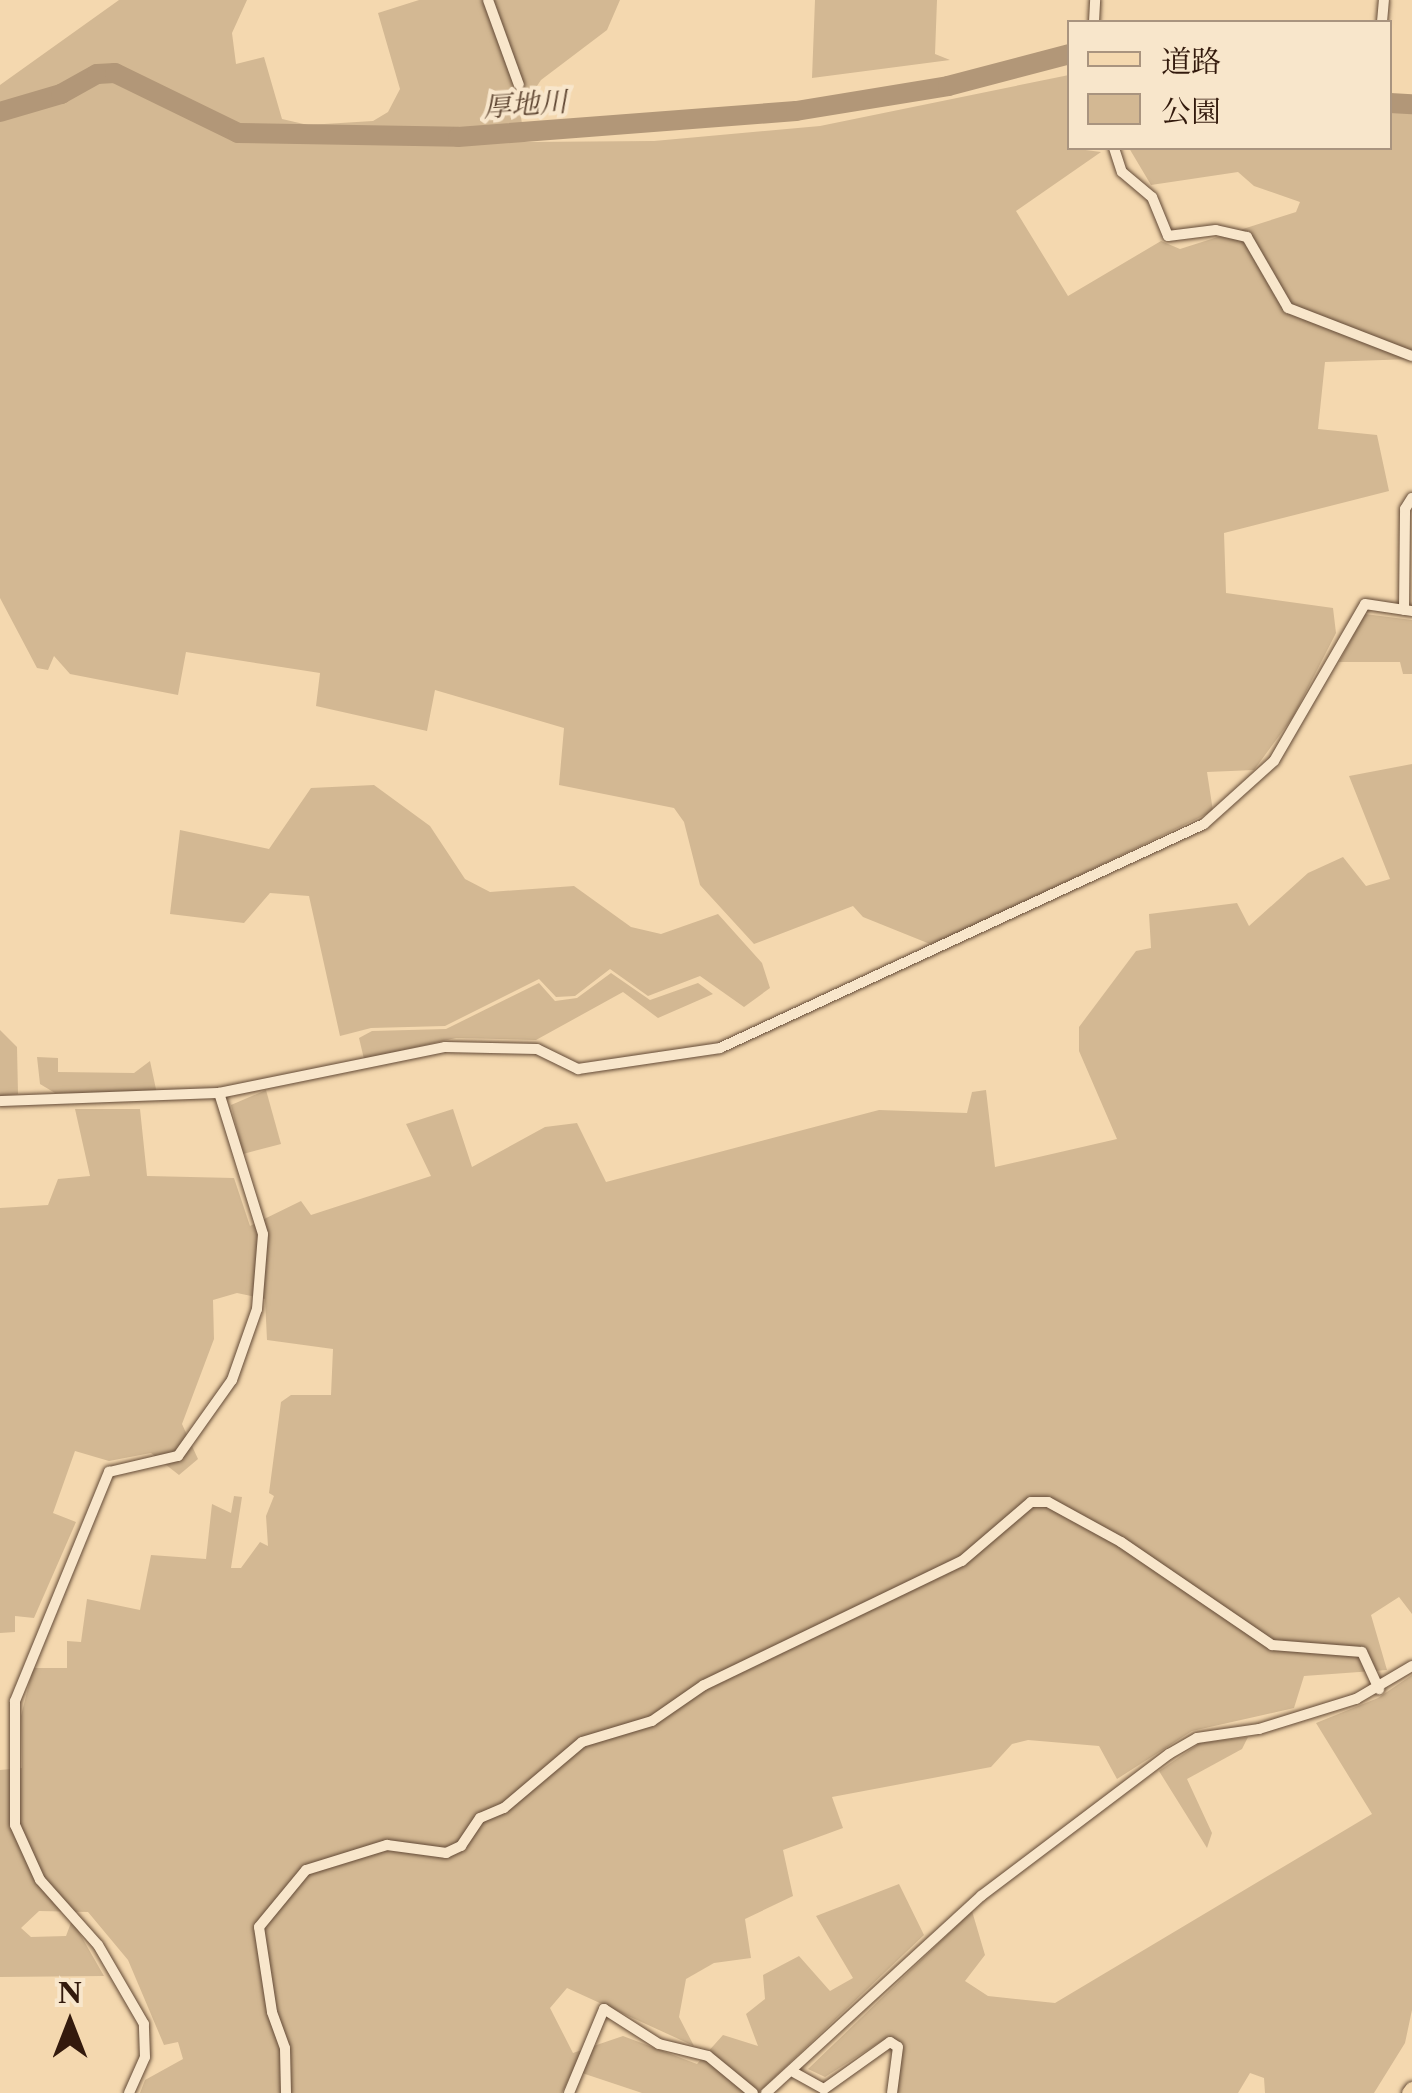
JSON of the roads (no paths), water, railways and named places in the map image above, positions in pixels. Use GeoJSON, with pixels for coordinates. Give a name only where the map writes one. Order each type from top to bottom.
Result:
{"type":"FeatureCollection","features":[{"type":"Feature","properties":{"kind":"street"},"geometry":{"type":"LineString","coordinates":[[488,0],[519,85]]}},
{"type":"Feature","properties":{"kind":"street"},"geometry":{"type":"LineString","coordinates":[[1115,150],[1122,172],[1152,197],[1168,236],[1216,230],[1248,237],[1288,308],[1412,356]]}},
{"type":"Feature","properties":{"kind":"street"},"geometry":{"type":"LineString","coordinates":[[0,1100],[219,1093],[445,1047],[538,1049],[578,1069],[720,1048],[1204,824],[1274,761],[1364,604],[1408,611],[1406,509],[1412,498]]}},
{"type":"Feature","properties":{"kind":"street"},"geometry":{"type":"LineString","coordinates":[[130,2093],[145,2057],[144,2024],[98,1944],[40,1880],[16,1825],[14,1702],[109,1472],[178,1456],[232,1380],[250,1327],[263,1282],[262,1234],[219,1093]]}},
{"type":"Feature","properties":{"kind":"street"},"geometry":{"type":"LineString","coordinates":[[286,2093],[285,2048],[272,2012],[259,1927],[306,1870],[387,1845],[446,1853],[462,1846],[480,1818],[492,1816],[582,1742],[652,1721],[704,1685],[962,1561],[1031,1502],[1048,1502],[1121,1542],[1272,1645],[1362,1652],[1379,1689]]}},
{"type":"Feature","properties":{"kind":"street"},"geometry":{"type":"LineString","coordinates":[[766,2093],[795,2073],[980,1896],[1169,1754],[1197,1738],[1259,1729],[1379,1689],[1412,1666]]}},
{"type":"Feature","properties":{"kind":"street"},"geometry":{"type":"LineString","coordinates":[[0,1704],[14,1702]]}},
{"type":"Feature","properties":{"kind":"street"},"geometry":{"type":"LineString","coordinates":[[569,2093],[604,2009],[659,2044],[708,2056],[754,2093]]}},
{"type":"Feature","properties":{"kind":"street"},"geometry":{"type":"LineString","coordinates":[[795,2073],[824,2089],[890,2042],[898,2047],[892,2093]]}},
{"type":"Feature","properties":{"kind":"waterway","name":"厚地川"},"geometry":{"type":"LineString","coordinates":[[0,112],[61,94],[97,74],[115,73],[238,133],[458,137],[796,111],[948,86],[1067,55]]}},
{"type":"Feature","properties":{"kind":"waterway","name":"厚地川"},"geometry":{"type":"LineString","coordinates":[[1392,103],[1412,104]]}}]}
